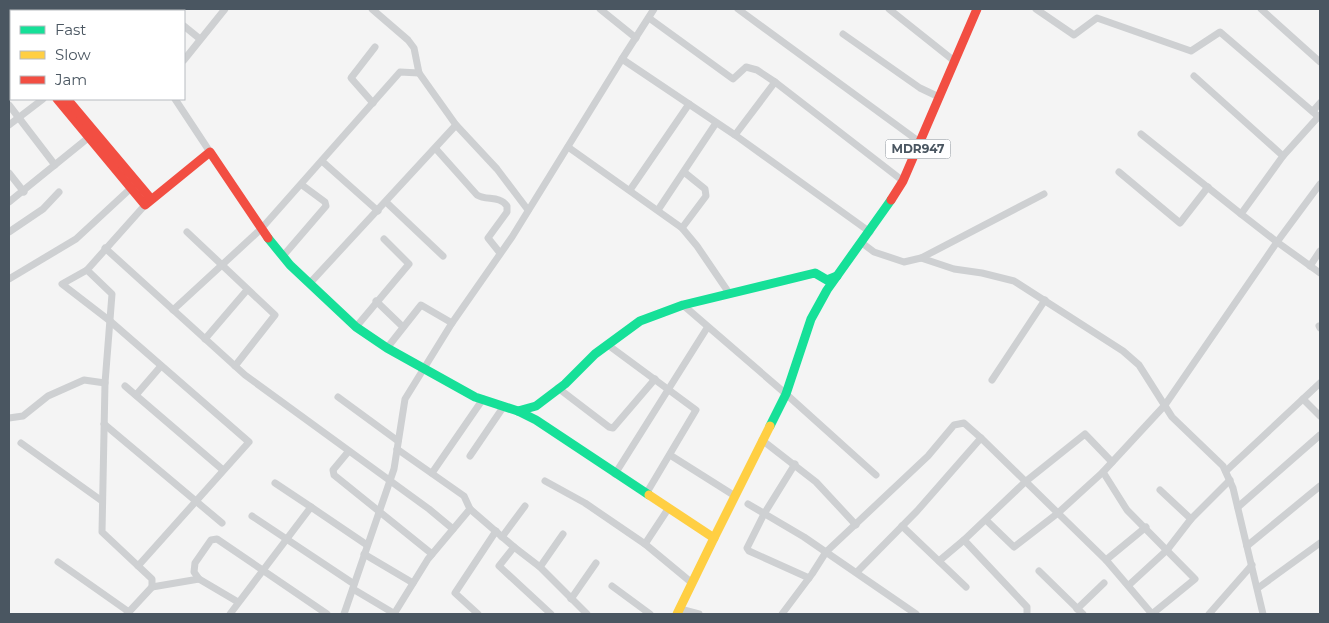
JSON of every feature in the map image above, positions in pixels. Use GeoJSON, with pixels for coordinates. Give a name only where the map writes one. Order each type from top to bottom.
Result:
{"type":"FeatureCollection","features":[{"type":"Feature","properties":{"kind":"main road","name":"MDR947"},"geometry":{"type":"LineString","coordinates":[[678,611],[735,496],[765,442],[786,394],[811,319],[837,276],[870,232],[903,181],[921,143],[953,60],[977,9]]}},
{"type":"Feature","properties":{"kind":"main road"},"geometry":{"type":"LineString","coordinates":[[58,100],[130,188],[148,202]]}},
{"type":"Feature","properties":{"kind":"main road"},"geometry":{"type":"LineString","coordinates":[[68,100],[148,202]]}},
{"type":"Feature","properties":{"kind":"main road"},"geometry":{"type":"LineString","coordinates":[[148,202],[210,152],[261,229],[283,256],[356,327],[387,348],[483,399],[518,411],[536,420],[714,538]]}},
{"type":"Feature","properties":{"kind":"main road"},"geometry":{"type":"LineString","coordinates":[[518,411],[536,406],[608,345],[640,321],[682,305],[815,273],[827,280],[837,276]]}},
{"type":"Feature","properties":{"kind":"street"},"geometry":{"type":"LineString","coordinates":[[185,59],[226,9]]}},
{"type":"Feature","properties":{"kind":"street"},"geometry":{"type":"LineString","coordinates":[[372,9],[408,40],[414,48],[420,73],[456,125],[497,169],[528,210]]}},
{"type":"Feature","properties":{"kind":"street"},"geometry":{"type":"LineString","coordinates":[[600,9],[636,38]]}},
{"type":"Feature","properties":{"kind":"street"},"geometry":{"type":"LineString","coordinates":[[738,9],[921,143]]}},
{"type":"Feature","properties":{"kind":"street"},"geometry":{"type":"LineString","coordinates":[[889,9],[953,60]]}},
{"type":"Feature","properties":{"kind":"street"},"geometry":{"type":"LineString","coordinates":[[1036,9],[1074,35],[1097,18],[1191,51],[1220,32],[1317,115]]}},
{"type":"Feature","properties":{"kind":"street"},"geometry":{"type":"LineString","coordinates":[[1261,9],[1320,62]]}},
{"type":"Feature","properties":{"kind":"street"},"geometry":{"type":"LineString","coordinates":[[344,614],[389,482],[398,445],[405,399],[452,323],[528,210],[651,12],[733,79],[746,67],[757,70],[775,82],[903,181]]}},
{"type":"Feature","properties":{"kind":"street"},"geometry":{"type":"LineString","coordinates":[[185,27],[200,39]]}},
{"type":"Feature","properties":{"kind":"street"},"geometry":{"type":"LineString","coordinates":[[843,34],[920,88],[939,97]]}},
{"type":"Feature","properties":{"kind":"street"},"geometry":{"type":"LineString","coordinates":[[373,103],[351,78],[375,47]]}},
{"type":"Feature","properties":{"kind":"street"},"geometry":{"type":"LineString","coordinates":[[622,59],[735,135],[870,232]]}},
{"type":"Feature","properties":{"kind":"street"},"geometry":{"type":"LineString","coordinates":[[173,310],[261,229],[302,185],[400,72],[420,73]]}},
{"type":"Feature","properties":{"kind":"street"},"geometry":{"type":"LineString","coordinates":[[1194,76],[1283,156]]}},
{"type":"Feature","properties":{"kind":"street"},"geometry":{"type":"LineString","coordinates":[[735,135],[775,82]]}},
{"type":"Feature","properties":{"kind":"street"},"geometry":{"type":"LineString","coordinates":[[9,125],[42,100]]}},
{"type":"Feature","properties":{"kind":"street"},"geometry":{"type":"LineString","coordinates":[[176,100],[210,152]]}},
{"type":"Feature","properties":{"kind":"street"},"geometry":{"type":"LineString","coordinates":[[1241,214],[1283,156],[1317,115],[1320,103]]}},
{"type":"Feature","properties":{"kind":"street"},"geometry":{"type":"LineString","coordinates":[[630,190],[689,104]]}},
{"type":"Feature","properties":{"kind":"street"},"geometry":{"type":"LineString","coordinates":[[9,105],[55,165]]}},
{"type":"Feature","properties":{"kind":"street"},"geometry":{"type":"LineString","coordinates":[[658,210],[716,123]]}},
{"type":"Feature","properties":{"kind":"street"},"geometry":{"type":"LineString","coordinates":[[310,283],[436,149],[456,125]]}},
{"type":"Feature","properties":{"kind":"street"},"geometry":{"type":"LineString","coordinates":[[1141,134],[1277,242],[1320,273]]}},
{"type":"Feature","properties":{"kind":"street"},"geometry":{"type":"LineString","coordinates":[[9,202],[24,192],[88,138]]}},
{"type":"Feature","properties":{"kind":"street"},"geometry":{"type":"LineString","coordinates":[[568,147],[682,228],[697,246],[729,293]]}},
{"type":"Feature","properties":{"kind":"street"},"geometry":{"type":"LineString","coordinates":[[436,149],[477,195],[481,198],[500,199],[507,206],[507,212],[488,238],[500,253]]}},
{"type":"Feature","properties":{"kind":"street"},"geometry":{"type":"LineString","coordinates":[[322,162],[378,211]]}},
{"type":"Feature","properties":{"kind":"street"},"geometry":{"type":"LineString","coordinates":[[682,228],[706,196],[705,189],[684,172]]}},
{"type":"Feature","properties":{"kind":"street"},"geometry":{"type":"LineString","coordinates":[[1119,172],[1180,223],[1208,187]]}},
{"type":"Feature","properties":{"kind":"street"},"geometry":{"type":"LineString","coordinates":[[9,173],[24,192]]}},
{"type":"Feature","properties":{"kind":"street"},"geometry":{"type":"LineString","coordinates":[[986,520],[1014,547],[1058,513],[1103,472],[1165,404],[1277,242],[1320,184]]}},
{"type":"Feature","properties":{"kind":"street"},"geometry":{"type":"LineString","coordinates":[[283,256],[326,206],[325,202],[302,185]]}},
{"type":"Feature","properties":{"kind":"street"},"geometry":{"type":"LineString","coordinates":[[9,279],[76,238],[130,188]]}},
{"type":"Feature","properties":{"kind":"street"},"geometry":{"type":"LineString","coordinates":[[9,232],[42,209],[59,192]]}},
{"type":"Feature","properties":{"kind":"street"},"geometry":{"type":"LineString","coordinates":[[862,243],[874,252],[904,262],[921,258],[1044,194]]}},
{"type":"Feature","properties":{"kind":"street"},"geometry":{"type":"LineString","coordinates":[[138,566],[248,442],[110,321],[62,284],[87,270],[148,202]]}},
{"type":"Feature","properties":{"kind":"street"},"geometry":{"type":"LineString","coordinates":[[386,202],[443,256]]}},
{"type":"Feature","properties":{"kind":"street"},"geometry":{"type":"LineString","coordinates":[[187,232],[221,266],[273,312],[274,319],[235,366]]}},
{"type":"Feature","properties":{"kind":"street"},"geometry":{"type":"LineString","coordinates":[[356,327],[409,264],[384,239]]}},
{"type":"Feature","properties":{"kind":"street"},"geometry":{"type":"LineString","coordinates":[[105,248],[235,366],[348,452],[429,509],[453,529]]}},
{"type":"Feature","properties":{"kind":"street"},"geometry":{"type":"LineString","coordinates":[[1310,266],[1320,251]]}},
{"type":"Feature","properties":{"kind":"street"},"geometry":{"type":"LineString","coordinates":[[921,258],[954,269],[982,272],[1014,281],[1122,351],[1139,365],[1172,417],[1223,466],[1230,480],[1263,614]]}},
{"type":"Feature","properties":{"kind":"street"},"geometry":{"type":"LineString","coordinates":[[87,270],[112,294],[105,383],[102,532],[152,579],[152,587]]}},
{"type":"Feature","properties":{"kind":"street"},"geometry":{"type":"LineString","coordinates":[[205,339],[247,290]]}},
{"type":"Feature","properties":{"kind":"street"},"geometry":{"type":"LineString","coordinates":[[992,380],[1045,300]]}},
{"type":"Feature","properties":{"kind":"street"},"geometry":{"type":"LineString","coordinates":[[376,301],[403,327]]}},
{"type":"Feature","properties":{"kind":"street"},"geometry":{"type":"LineString","coordinates":[[387,348],[421,305],[452,323]]}},
{"type":"Feature","properties":{"kind":"street"},"geometry":{"type":"LineString","coordinates":[[682,305],[786,394],[876,475]]}},
{"type":"Feature","properties":{"kind":"street"},"geometry":{"type":"LineString","coordinates":[[615,474],[707,328]]}},
{"type":"Feature","properties":{"kind":"street"},"geometry":{"type":"LineString","coordinates":[[608,345],[696,410],[646,494]]}},
{"type":"Feature","properties":{"kind":"street"},"geometry":{"type":"LineString","coordinates":[[136,395],[161,366]]}},
{"type":"Feature","properties":{"kind":"street"},"geometry":{"type":"LineString","coordinates":[[558,388],[609,427],[613,428],[655,379]]}},
{"type":"Feature","properties":{"kind":"street"},"geometry":{"type":"LineString","coordinates":[[9,418],[22,416],[48,396],[84,380],[105,383]]}},
{"type":"Feature","properties":{"kind":"street"},"geometry":{"type":"LineString","coordinates":[[1226,472],[1320,383]]}},
{"type":"Feature","properties":{"kind":"street"},"geometry":{"type":"LineString","coordinates":[[125,386],[223,470]]}},
{"type":"Feature","properties":{"kind":"street"},"geometry":{"type":"LineString","coordinates":[[338,396],[432,473],[464,496],[470,509],[540,568],[587,614]]}},
{"type":"Feature","properties":{"kind":"street"},"geometry":{"type":"LineString","coordinates":[[1304,398],[1320,416]]}},
{"type":"Feature","properties":{"kind":"street"},"geometry":{"type":"LineString","coordinates":[[432,473],[483,399]]}},
{"type":"Feature","properties":{"kind":"street"},"geometry":{"type":"LineString","coordinates":[[470,456],[504,406]]}},
{"type":"Feature","properties":{"kind":"street"},"geometry":{"type":"LineString","coordinates":[[782,614],[826,552],[856,525],[900,480],[928,456],[954,425],[964,423],[1106,560],[1152,614],[1195,579],[1146,527],[1127,510],[1103,472]]}},
{"type":"Feature","properties":{"kind":"street"},"geometry":{"type":"LineString","coordinates":[[104,424],[222,523]]}},
{"type":"Feature","properties":{"kind":"street"},"geometry":{"type":"LineString","coordinates":[[939,561],[986,520],[1025,482],[1085,434],[1112,462]]}},
{"type":"Feature","properties":{"kind":"street"},"geometry":{"type":"LineString","coordinates":[[1238,507],[1320,435]]}},
{"type":"Feature","properties":{"kind":"street"},"geometry":{"type":"LineString","coordinates":[[857,572],[902,526],[981,438]]}},
{"type":"Feature","properties":{"kind":"street"},"geometry":{"type":"LineString","coordinates":[[765,442],[816,482],[856,525]]}},
{"type":"Feature","properties":{"kind":"street"},"geometry":{"type":"LineString","coordinates":[[21,443],[102,501]]}},
{"type":"Feature","properties":{"kind":"street"},"geometry":{"type":"LineString","coordinates":[[348,452],[333,473],[432,554]]}},
{"type":"Feature","properties":{"kind":"street"},"geometry":{"type":"LineString","coordinates":[[670,455],[735,496]]}},
{"type":"Feature","properties":{"kind":"street"},"geometry":{"type":"LineString","coordinates":[[795,464],[748,543],[749,551],[809,578]]}},
{"type":"Feature","properties":{"kind":"street"},"geometry":{"type":"LineString","coordinates":[[1129,585],[1167,550],[1191,519],[1230,480]]}},
{"type":"Feature","properties":{"kind":"street"},"geometry":{"type":"LineString","coordinates":[[545,481],[585,503],[646,544],[692,582]]}},
{"type":"Feature","properties":{"kind":"street"},"geometry":{"type":"LineString","coordinates":[[275,482],[367,545]]}},
{"type":"Feature","properties":{"kind":"street"},"geometry":{"type":"LineString","coordinates":[[1247,546],[1320,486]]}},
{"type":"Feature","properties":{"kind":"street"},"geometry":{"type":"LineString","coordinates":[[1160,490],[1191,519]]}},
{"type":"Feature","properties":{"kind":"street"},"geometry":{"type":"LineString","coordinates":[[748,504],[857,572],[916,614]]}},
{"type":"Feature","properties":{"kind":"street"},"geometry":{"type":"LineString","coordinates":[[502,537],[525,506]]}},
{"type":"Feature","properties":{"kind":"street"},"geometry":{"type":"LineString","coordinates":[[230,614],[311,507]]}},
{"type":"Feature","properties":{"kind":"street"},"geometry":{"type":"LineString","coordinates":[[252,516],[394,614],[432,554],[470,509]]}},
{"type":"Feature","properties":{"kind":"street"},"geometry":{"type":"LineString","coordinates":[[646,544],[668,509]]}},
{"type":"Feature","properties":{"kind":"street"},"geometry":{"type":"LineString","coordinates":[[902,526],[966,587]]}},
{"type":"Feature","properties":{"kind":"street"},"geometry":{"type":"LineString","coordinates":[[1106,560],[1146,527]]}},
{"type":"Feature","properties":{"kind":"street"},"geometry":{"type":"LineString","coordinates":[[478,614],[455,593],[496,531]]}},
{"type":"Feature","properties":{"kind":"street"},"geometry":{"type":"LineString","coordinates":[[540,568],[563,534]]}},
{"type":"Feature","properties":{"kind":"street"},"geometry":{"type":"LineString","coordinates":[[238,602],[199,579],[193,567],[213,538],[327,614]]}},
{"type":"Feature","properties":{"kind":"street"},"geometry":{"type":"LineString","coordinates":[[964,540],[1027,607],[1027,614]]}},
{"type":"Feature","properties":{"kind":"street"},"geometry":{"type":"LineString","coordinates":[[1258,588],[1320,543]]}},
{"type":"Feature","properties":{"kind":"street"},"geometry":{"type":"LineString","coordinates":[[514,547],[499,566],[551,614]]}},
{"type":"Feature","properties":{"kind":"street"},"geometry":{"type":"LineString","coordinates":[[364,554],[413,583]]}},
{"type":"Feature","properties":{"kind":"street"},"geometry":{"type":"LineString","coordinates":[[58,562],[128,613],[152,587],[199,579]]}},
{"type":"Feature","properties":{"kind":"street"},"geometry":{"type":"LineString","coordinates":[[571,599],[596,563]]}},
{"type":"Feature","properties":{"kind":"street"},"geometry":{"type":"LineString","coordinates":[[1208,614],[1252,565]]}},
{"type":"Feature","properties":{"kind":"street"},"geometry":{"type":"LineString","coordinates":[[1039,572],[1080,612],[1104,583]]}},
{"type":"Feature","properties":{"kind":"street"},"geometry":{"type":"LineString","coordinates":[[612,586],[650,614]]}},
{"type":"Feature","properties":{"kind":"street"},"geometry":{"type":"LineString","coordinates":[[1254,614],[1261,606]]}},
{"type":"Feature","properties":{"kind":"street"},"geometry":{"type":"LineString","coordinates":[[678,611],[699,614]]}},
{"type":"Feature","properties":{"kind":"traffic: fast"},"geometry":{"type":"LineString","coordinates":[[770,426],[786,394],[811,319],[827,290],[891,200]]}},
{"type":"Feature","properties":{"kind":"traffic: fast"},"geometry":{"type":"LineString","coordinates":[[268,238],[290,265],[356,327],[387,348],[475,397],[518,411],[536,420],[649,495]]}},
{"type":"Feature","properties":{"kind":"traffic: fast"},"geometry":{"type":"LineString","coordinates":[[518,411],[536,406],[565,384],[595,354],[640,321],[683,305],[815,273],[827,280],[837,276]]}},
{"type":"Feature","properties":{"kind":"traffic: slow"},"geometry":{"type":"LineString","coordinates":[[649,495],[714,538],[770,426]]}},
{"type":"Feature","properties":{"kind":"traffic: slow"},"geometry":{"type":"LineString","coordinates":[[677,614],[714,538]]}},
{"type":"Feature","properties":{"kind":"traffic: jam"},"geometry":{"type":"LineString","coordinates":[[891,200],[903,181],[977,9]]}},
{"type":"Feature","properties":{"kind":"traffic: jam"},"geometry":{"type":"LineString","coordinates":[[58,100],[145,205],[210,152],[268,238]]}},
{"type":"Feature","properties":{"kind":"traffic: jam"},"geometry":{"type":"LineString","coordinates":[[68,100],[151,199]]}}]}
